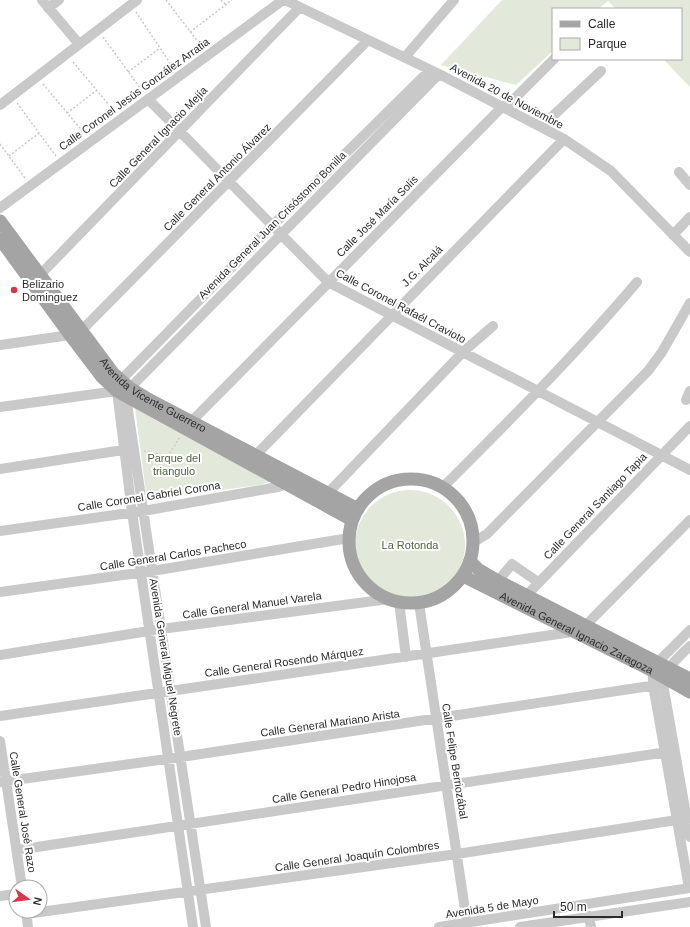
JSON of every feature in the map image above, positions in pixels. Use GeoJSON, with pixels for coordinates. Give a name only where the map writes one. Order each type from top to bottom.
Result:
{"type":"FeatureCollection","features":[{"type":"Feature","properties":{"kind":"main road","name":"Avenida Vicente Guerrero"},"geometry":{"type":"LineString","coordinates":[[0,220],[37,279],[76,332],[112,373],[123,389],[252,459],[300,479],[328,494],[355,514]]}},
{"type":"Feature","properties":{"kind":"main road","name":"Avenida Vicente Guerrero"},"geometry":{"type":"LineString","coordinates":[[0,239],[37,279]]}},
{"type":"Feature","properties":{"kind":"main road","name":"Avenida Vicente Guerrero"},"geometry":{"type":"LineString","coordinates":[[252,459],[287,484],[355,514]]}},
{"type":"Feature","properties":{"kind":"main road"},"geometry":{"type":"LineString","coordinates":[[412,478],[428,480],[443,486],[458,500],[469,516],[472,529],[474,542],[470,561],[463,576],[444,594],[432,600],[419,603],[394,600],[375,592],[364,581],[355,568],[350,554],[349,538],[355,514],[368,496],[376,490],[396,480],[412,478]]}},
{"type":"Feature","properties":{"kind":"main road","name":"Avenida General Ignacio Zaragoza"},"geometry":{"type":"LineString","coordinates":[[470,561],[479,570],[522,600],[572,632],[660,674],[690,679]]}},
{"type":"Feature","properties":{"kind":"main road","name":"Avenida General Ignacio Zaragoza"},"geometry":{"type":"LineString","coordinates":[[463,576],[585,626],[690,692]]}},
{"type":"Feature","properties":{"kind":"street"},"geometry":{"type":"LineString","coordinates":[[59,0],[45,4],[79,44]]}},
{"type":"Feature","properties":{"kind":"street","name":"Avenida 20 de Noviembre"},"geometry":{"type":"LineString","coordinates":[[284,0],[405,57],[503,106],[564,139],[611,171],[690,252]]}},
{"type":"Feature","properties":{"kind":"street","name":"Calle Coronel Jesús González Arratia"},"geometry":{"type":"LineString","coordinates":[[0,208],[284,0]]}},
{"type":"Feature","properties":{"kind":"street"},"geometry":{"type":"LineString","coordinates":[[405,57],[454,0]]}},
{"type":"Feature","properties":{"kind":"street"},"geometry":{"type":"LineString","coordinates":[[4,99],[67,54],[134,2]]}},
{"type":"Feature","properties":{"kind":"street","name":"Calle General Ignacio Mejía"},"geometry":{"type":"LineString","coordinates":[[37,279],[299,8]]}},
{"type":"Feature","properties":{"kind":"street","name":"Calle General Antonio Álvarez"},"geometry":{"type":"LineString","coordinates":[[76,332],[229,182],[368,40]]}},
{"type":"Feature","properties":{"kind":"street","name":"Calle José María Solís"},"geometry":{"type":"LineString","coordinates":[[188,424],[503,106],[509,104],[553,60]]}},
{"type":"Feature","properties":{"kind":"street"},"geometry":{"type":"LineString","coordinates":[[541,127],[601,71]]}},
{"type":"Feature","properties":{"kind":"street","name":"Avenida General Juan Crisóstomo Bonilla"},"geometry":{"type":"LineString","coordinates":[[123,389],[272,226],[435,72]]}},
{"type":"Feature","properties":{"kind":"street","name":"Avenida General Juan Crisóstomo Bonilla"},"geometry":{"type":"LineString","coordinates":[[123,389],[280,234],[435,72]]}},
{"type":"Feature","properties":{"kind":"street","name":"Calle Coronel Rafaél Cravioto"},"geometry":{"type":"LineString","coordinates":[[148,99],[328,282],[690,470]]}},
{"type":"Feature","properties":{"kind":"street","name":"J.G. Alcalá"},"geometry":{"type":"LineString","coordinates":[[252,459],[564,139]]}},
{"type":"Feature","properties":{"kind":"street"},"geometry":{"type":"LineString","coordinates":[[679,172],[690,185]]}},
{"type":"Feature","properties":{"kind":"street"},"geometry":{"type":"LineString","coordinates":[[673,235],[690,217]]}},
{"type":"Feature","properties":{"kind":"street"},"geometry":{"type":"LineString","coordinates":[[443,486],[538,392],[595,332],[637,282]]}},
{"type":"Feature","properties":{"kind":"street"},"geometry":{"type":"LineString","coordinates":[[474,542],[487,534],[656,361],[690,303]]}},
{"type":"Feature","properties":{"kind":"street"},"geometry":{"type":"LineString","coordinates":[[328,494],[463,352],[493,326]]}},
{"type":"Feature","properties":{"kind":"street"},"geometry":{"type":"LineString","coordinates":[[0,345],[76,332]]}},
{"type":"Feature","properties":{"kind":"street"},"geometry":{"type":"LineString","coordinates":[[0,407],[123,389]]}},
{"type":"Feature","properties":{"kind":"street","name":"Avenida General Miguel Negrete"},"geometry":{"type":"LineString","coordinates":[[123,389],[134,450],[206,927]]}},
{"type":"Feature","properties":{"kind":"street","name":"Avenida General Miguel Negrete"},"geometry":{"type":"LineString","coordinates":[[123,389],[123,450],[170,759],[193,927]]}},
{"type":"Feature","properties":{"kind":"street","name":"Calle General Santiago Tapia"},"geometry":{"type":"LineString","coordinates":[[522,600],[690,426]]}},
{"type":"Feature","properties":{"kind":"street"},"geometry":{"type":"LineString","coordinates":[[0,469],[123,450]]}},
{"type":"Feature","properties":{"kind":"street","name":"Calle Coronel Gabriel Corona"},"geometry":{"type":"LineString","coordinates":[[0,531],[143,511],[287,484],[300,479]]}},
{"type":"Feature","properties":{"kind":"street"},"geometry":{"type":"LineString","coordinates":[[585,626],[690,520]]}},
{"type":"Feature","properties":{"kind":"street","name":"Calle General Carlos Pacheco"},"geometry":{"type":"LineString","coordinates":[[0,592],[141,573],[349,538]]}},
{"type":"Feature","properties":{"kind":"street"},"geometry":{"type":"LineString","coordinates":[[498,582],[512,564],[538,582]]}},
{"type":"Feature","properties":{"kind":"street"},"geometry":{"type":"LineString","coordinates":[[394,600],[406,657]]}},
{"type":"Feature","properties":{"kind":"street","name":"Calle General Manuel Varela"},"geometry":{"type":"LineString","coordinates":[[0,655],[161,629],[394,600]]}},
{"type":"Feature","properties":{"kind":"street","name":"Calle Felipe Berriozábal"},"geometry":{"type":"LineString","coordinates":[[419,603],[468,923]]}},
{"type":"Feature","properties":{"kind":"street","name":"Calle General Rosendo Márquez"},"geometry":{"type":"LineString","coordinates":[[0,716],[572,632],[585,626]]}},
{"type":"Feature","properties":{"kind":"street"},"geometry":{"type":"LineString","coordinates":[[690,630],[660,674],[670,752],[684,819],[690,837]]}},
{"type":"Feature","properties":{"kind":"street"},"geometry":{"type":"LineString","coordinates":[[660,674],[690,646]]}},
{"type":"Feature","properties":{"kind":"street","name":"Calle General Mariano Arista"},"geometry":{"type":"LineString","coordinates":[[3,781],[170,759],[437,719],[660,674]]}},
{"type":"Feature","properties":{"kind":"street","name":"Calle General José Razo"},"geometry":{"type":"LineString","coordinates":[[0,741],[3,781],[17,850],[21,879]]}},
{"type":"Feature","properties":{"kind":"street","name":"Calle General Pedro Hinojosa"},"geometry":{"type":"LineString","coordinates":[[17,850],[447,784],[670,752]]}},
{"type":"Feature","properties":{"kind":"street"},"geometry":{"type":"LineString","coordinates":[[684,819],[690,888]]}},
{"type":"Feature","properties":{"kind":"street","name":"Calle General Joaquín Colombres"},"geometry":{"type":"LineString","coordinates":[[48,910],[457,854],[684,819]]}},
{"type":"Feature","properties":{"kind":"street","name":"Avenida 5 de Mayo"},"geometry":{"type":"LineString","coordinates":[[439,927],[690,888]]}},
{"type":"Feature","properties":{"kind":"street"},"geometry":{"type":"LineString","coordinates":[[520,927],[546,925],[589,916],[690,902]]}},
{"type":"Feature","properties":{"kind":"street"},"geometry":{"type":"LineString","coordinates":[[544,911],[546,925]]}},
{"type":"Feature","properties":{"kind":"street"},"geometry":{"type":"LineString","coordinates":[[589,916],[591,927]]}},
{"type":"Feature","properties":{"kind":"path"},"geometry":{"type":"LineString","coordinates":[[166,0],[208,55]]}},
{"type":"Feature","properties":{"kind":"path"},"geometry":{"type":"LineString","coordinates":[[221,0],[226,5]]}},
{"type":"Feature","properties":{"kind":"path"},"geometry":{"type":"LineString","coordinates":[[190,32],[232,0]]}},
{"type":"Feature","properties":{"kind":"path"},"geometry":{"type":"LineString","coordinates":[[134,2],[160,48],[174,69]]}},
{"type":"Feature","properties":{"kind":"path"},"geometry":{"type":"LineString","coordinates":[[97,30],[148,99]]}},
{"type":"Feature","properties":{"kind":"path"},"geometry":{"type":"LineString","coordinates":[[128,72],[160,48]]}},
{"type":"Feature","properties":{"kind":"path"},"geometry":{"type":"LineString","coordinates":[[67,54],[121,119]]}},
{"type":"Feature","properties":{"kind":"path"},"geometry":{"type":"LineString","coordinates":[[37,76],[84,133]]}},
{"type":"Feature","properties":{"kind":"path"},"geometry":{"type":"LineString","coordinates":[[67,112],[97,90]]}},
{"type":"Feature","properties":{"kind":"path"},"geometry":{"type":"LineString","coordinates":[[4,99],[39,133],[60,163]]}},
{"type":"Feature","properties":{"kind":"path"},"geometry":{"type":"LineString","coordinates":[[9,156],[39,133]]}},
{"type":"Feature","properties":{"kind":"path"},"geometry":{"type":"LineString","coordinates":[[0,144],[26,179]]}},
{"type":"Feature","properties":{"kind":"path"},"geometry":{"type":"LineString","coordinates":[[134,450],[168,456],[188,424]]}},
{"type":"Feature","properties":{"kind":"green space"},"geometry":{"type":"Polygon","coordinates":[[[502,0],[690,0],[690,87],[664,60],[682,60],[682,8],[615,8],[608,1],[599,8],[552,8],[552,52],[516,85],[441,65],[502,0]]]}},
{"type":"Feature","properties":{"kind":"green space","name":"Parque del triangulo"},"geometry":{"type":"Polygon","coordinates":[[[135,408],[273,480],[260,485],[147,500],[135,408]]]}},
{"type":"Feature","properties":{"kind":"green space","name":"La Rotonda"},"geometry":{"type":"Polygon","coordinates":[[[410,490],[431,494],[449,506],[461,524],[465,545],[461,566],[449,584],[431,596],[410,600],[389,596],[371,584],[359,566],[355,545],[359,524],[371,506],[389,494],[410,490]]]}},
{"type":"Feature","properties":{"kind":"place","name":"Belizario Dominguez"},"geometry":{"type":"Point","coordinates":[14,290]}}]}
